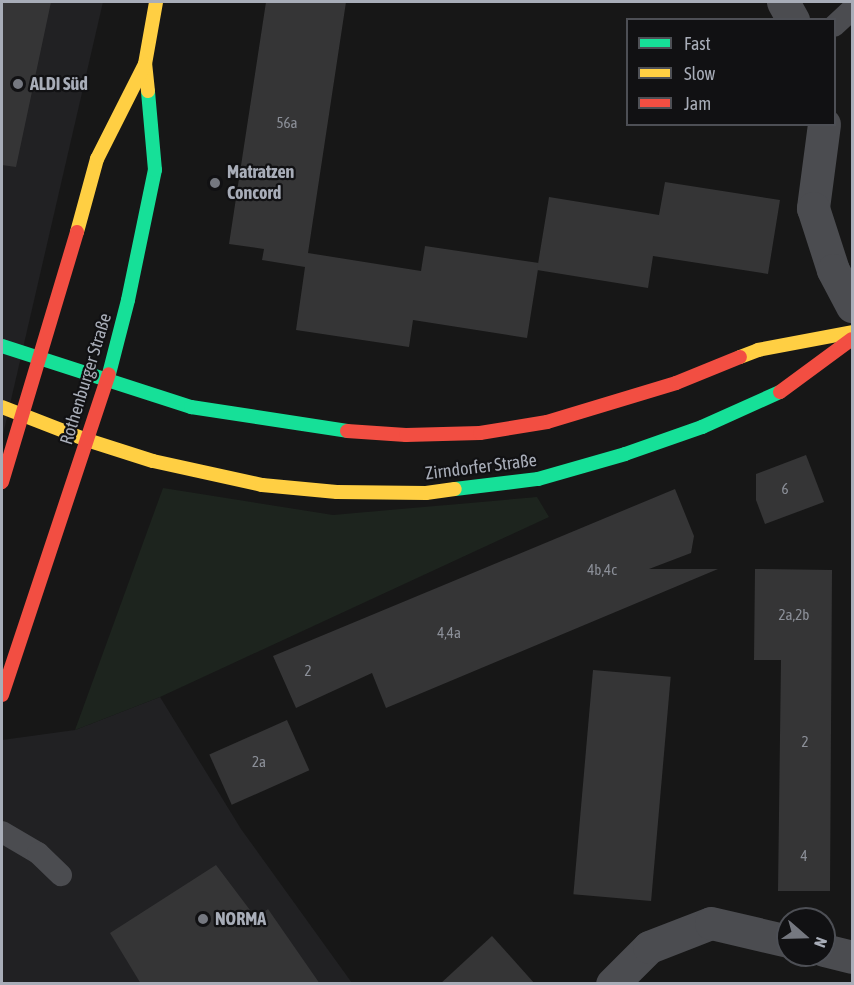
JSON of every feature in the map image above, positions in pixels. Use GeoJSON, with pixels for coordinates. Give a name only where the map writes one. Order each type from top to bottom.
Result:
{"type":"FeatureCollection","features":[{"type":"Feature","properties":{"kind":"main road","name":"Rothenburger Straße"},"geometry":{"type":"LineString","coordinates":[[2,694],[107,380],[128,300],[154,170],[145,64],[156,2]]}},
{"type":"Feature","properties":{"kind":"main road","name":"Rothenburger Straße"},"geometry":{"type":"LineString","coordinates":[[2,482],[97,159],[145,64]]}},
{"type":"Feature","properties":{"kind":"main road","name":"Zirndorfer Straße"},"geometry":{"type":"LineString","coordinates":[[2,346],[191,407],[325,430],[406,435],[480,433],[547,422],[676,383],[758,350],[852,332]]}},
{"type":"Feature","properties":{"kind":"main road","name":"Zirndorfer Straße"},"geometry":{"type":"LineString","coordinates":[[2,407],[87,440],[185,469],[262,485],[338,492],[426,493],[538,479],[625,454],[702,427],[775,395],[852,339]]}},
{"type":"Feature","properties":{"kind":"street"},"geometry":{"type":"LineString","coordinates":[[783,2],[792,18]]}},
{"type":"Feature","properties":{"kind":"street"},"geometry":{"type":"LineString","coordinates":[[824,126],[813,208],[833,270],[852,306]]}},
{"type":"Feature","properties":{"kind":"street"},"geometry":{"type":"LineString","coordinates":[[612,984],[649,947],[711,923],[776,938]]}},
{"type":"Feature","properties":{"kind":"street"},"geometry":{"type":"LineString","coordinates":[[836,953],[852,957]]}},
{"type":"Feature","properties":{"kind":"lane"},"geometry":{"type":"LineString","coordinates":[[836,24],[852,9]]}},
{"type":"Feature","properties":{"kind":"lane"},"geometry":{"type":"LineString","coordinates":[[2,832],[38,853],[61,875]]}},
{"type":"Feature","properties":{"kind":"shaded area"},"geometry":{"type":"Polygon","coordinates":[[[2,2],[103,2],[2,439],[2,2]]]}},
{"type":"Feature","properties":{"kind":"shaded area"},"geometry":{"type":"Polygon","coordinates":[[[163,488],[333,515],[537,497],[549,517],[160,697],[75,730],[163,488]]]}},
{"type":"Feature","properties":{"kind":"shaded area"},"geometry":{"type":"Polygon","coordinates":[[[160,697],[241,829],[352,983],[2,983],[2,740],[75,730],[160,697]]]}},
{"type":"Feature","properties":{"kind":"building","name":"ALDI Süd"},"geometry":{"type":"Polygon","coordinates":[[[2,2],[51,2],[16,167],[2,165],[2,2]]]}},
{"type":"Feature","properties":{"kind":"building"},"geometry":{"type":"Polygon","coordinates":[[[266,2],[346,2],[308,253],[421,271],[425,246],[539,263],[527,338],[413,320],[409,347],[296,330],[305,267],[262,260],[264,249],[229,244],[266,2]]]}},
{"type":"Feature","properties":{"kind":"building"},"geometry":{"type":"Polygon","coordinates":[[[665,182],[780,200],[768,274],[653,256],[648,288],[537,270],[549,197],[659,215],[665,182]]]}},
{"type":"Feature","properties":{"kind":"building"},"geometry":{"type":"Polygon","coordinates":[[[806,455],[824,502],[765,524],[756,500],[756,474],[806,455]]]}},
{"type":"Feature","properties":{"kind":"building"},"geometry":{"type":"Polygon","coordinates":[[[675,489],[694,536],[691,553],[649,569],[718,569],[386,708],[372,673],[296,708],[273,656],[675,489]]]}},
{"type":"Feature","properties":{"kind":"building"},"geometry":{"type":"Polygon","coordinates":[[[755,569],[832,570],[830,891],[778,891],[781,660],[754,660],[755,569]]]}},
{"type":"Feature","properties":{"kind":"building"},"geometry":{"type":"Polygon","coordinates":[[[593,670],[671,677],[651,901],[573,894],[593,670]]]}},
{"type":"Feature","properties":{"kind":"building"},"geometry":{"type":"Polygon","coordinates":[[[287,720],[309,770],[232,805],[209,755],[287,720]]]}},
{"type":"Feature","properties":{"kind":"building"},"geometry":{"type":"Polygon","coordinates":[[[216,865],[256,918],[268,909],[320,984],[141,984],[110,933],[216,865]]]}},
{"type":"Feature","properties":{"kind":"building"},"geometry":{"type":"Polygon","coordinates":[[[492,936],[535,984],[440,984],[492,936]]]}},
{"type":"Feature","properties":{"kind":"traffic: fast"},"geometry":{"type":"LineString","coordinates":[[109,374],[128,300],[155,170],[148,91]]}},
{"type":"Feature","properties":{"kind":"traffic: fast"},"geometry":{"type":"LineString","coordinates":[[2,346],[191,407],[347,431]]}},
{"type":"Feature","properties":{"kind":"traffic: fast"},"geometry":{"type":"LineString","coordinates":[[455,489],[538,479],[625,454],[702,427],[780,392]]}},
{"type":"Feature","properties":{"kind":"traffic: slow"},"geometry":{"type":"LineString","coordinates":[[148,91],[145,64],[156,2]]}},
{"type":"Feature","properties":{"kind":"traffic: slow"},"geometry":{"type":"LineString","coordinates":[[77,232],[97,159],[145,64]]}},
{"type":"Feature","properties":{"kind":"traffic: slow"},"geometry":{"type":"LineString","coordinates":[[740,357],[758,350],[852,332]]}},
{"type":"Feature","properties":{"kind":"traffic: slow"},"geometry":{"type":"LineString","coordinates":[[2,407],[87,440],[153,461],[262,485],[337,492],[426,493],[455,489]]}},
{"type":"Feature","properties":{"kind":"traffic: jam"},"geometry":{"type":"LineString","coordinates":[[2,482],[77,232]]}},
{"type":"Feature","properties":{"kind":"traffic: jam"},"geometry":{"type":"LineString","coordinates":[[780,392],[852,339]]}},
{"type":"Feature","properties":{"kind":"traffic: jam"},"geometry":{"type":"LineString","coordinates":[[347,431],[406,435],[480,433],[547,422],[676,383],[740,357]]}},
{"type":"Feature","properties":{"kind":"traffic: jam"},"geometry":{"type":"LineString","coordinates":[[2,695],[109,374]]}},
{"type":"Feature","properties":{"kind":"place","name":"ALDI Süd"},"geometry":{"type":"Point","coordinates":[18,84]}},
{"type":"Feature","properties":{"kind":"place","name":"Matratzen Concord"},"geometry":{"type":"Point","coordinates":[215,183]}},
{"type":"Feature","properties":{"kind":"place","name":"NORMA"},"geometry":{"type":"Point","coordinates":[203,919]}}]}
